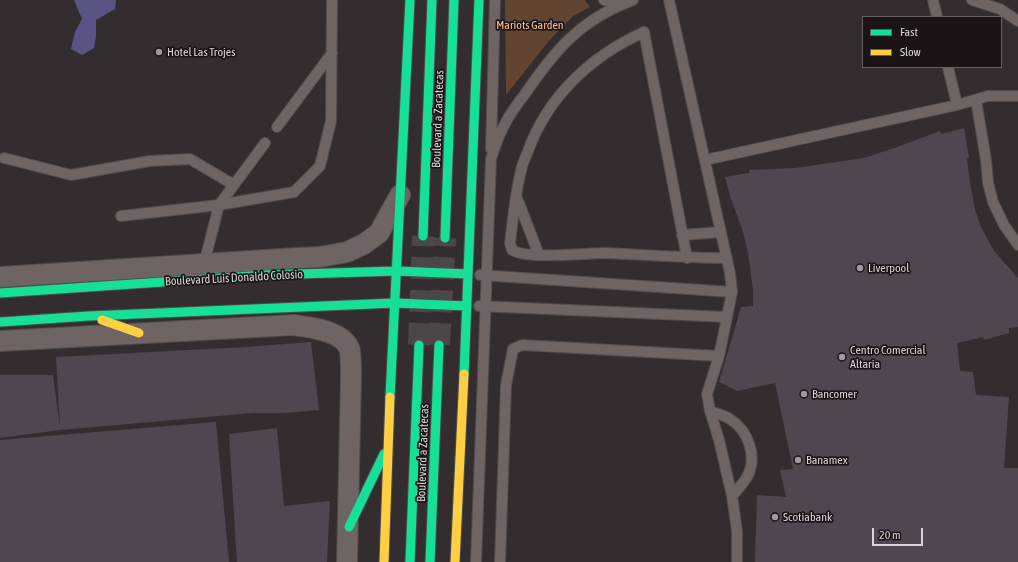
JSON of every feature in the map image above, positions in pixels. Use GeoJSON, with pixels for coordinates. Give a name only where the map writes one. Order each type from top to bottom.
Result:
{"type":"FeatureCollection","features":[{"type":"Feature","properties":{"kind":"main road"},"geometry":{"type":"LineString","coordinates":[[384,562],[388,447],[410,0]]}},
{"type":"Feature","properties":{"kind":"main road","name":"Boulevard a Zacatecas"},"geometry":{"type":"LineString","coordinates":[[423,236],[432,0]]}},
{"type":"Feature","properties":{"kind":"main road","name":"Boulevard a Zacatecas"},"geometry":{"type":"LineString","coordinates":[[445,238],[454,0]]}},
{"type":"Feature","properties":{"kind":"main road"},"geometry":{"type":"LineString","coordinates":[[455,562],[480,0]]}},
{"type":"Feature","properties":{"kind":"main road"},"geometry":{"type":"LineString","coordinates":[[236,262],[265,275]]}},
{"type":"Feature","properties":{"kind":"main road","name":"Boulevard Luis Donaldo Colosio"},"geometry":{"type":"LineString","coordinates":[[0,293],[265,275],[397,271],[468,274]]}},
{"type":"Feature","properties":{"kind":"main road"},"geometry":{"type":"LineString","coordinates":[[15,292],[36,275]]}},
{"type":"Feature","properties":{"kind":"main road"},"geometry":{"type":"LineString","coordinates":[[0,322],[89,316],[395,303],[467,306]]}},
{"type":"Feature","properties":{"kind":"main road"},"geometry":{"type":"LineString","coordinates":[[89,316],[139,333]]}},
{"type":"Feature","properties":{"kind":"main road","name":"Boulevard a Zacatecas"},"geometry":{"type":"LineString","coordinates":[[410,562],[419,345]]}},
{"type":"Feature","properties":{"kind":"main road","name":"Boulevard a Zacatecas"},"geometry":{"type":"LineString","coordinates":[[430,562],[439,345]]}},
{"type":"Feature","properties":{"kind":"main road"},"geometry":{"type":"LineString","coordinates":[[349,527],[388,447]]}},
{"type":"Feature","properties":{"kind":"street","name":"Boulevard Luis Donaldo Colosio"},"geometry":{"type":"LineString","coordinates":[[0,277],[320,257],[347,252],[364,244],[380,233],[388,221],[401,193]]}},
{"type":"Feature","properties":{"kind":"street"},"geometry":{"type":"LineString","coordinates":[[0,341],[293,325],[314,327],[324,330],[344,342],[350,350],[351,404],[347,562]]}},
{"type":"Feature","properties":{"kind":"lane"},"geometry":{"type":"LineString","coordinates":[[121,216],[218,205],[294,192],[320,166],[331,121],[332,0]]}},
{"type":"Feature","properties":{"kind":"lane"},"geometry":{"type":"LineString","coordinates":[[476,562],[491,159],[495,0]]}},
{"type":"Feature","properties":{"kind":"lane"},"geometry":{"type":"LineString","coordinates":[[604,0],[623,4]]}},
{"type":"Feature","properties":{"kind":"lane"},"geometry":{"type":"LineString","coordinates":[[491,159],[506,121],[547,63],[572,36],[596,18],[633,0]]}},
{"type":"Feature","properties":{"kind":"lane"},"geometry":{"type":"LineString","coordinates":[[669,0],[730,273],[732,292],[719,356],[707,394],[732,496],[737,531],[737,562]]}},
{"type":"Feature","properties":{"kind":"lane"},"geometry":{"type":"LineString","coordinates":[[933,0],[937,16]]}},
{"type":"Feature","properties":{"kind":"lane"},"geometry":{"type":"LineString","coordinates":[[972,0],[1000,9],[1018,21]]}},
{"type":"Feature","properties":{"kind":"lane"},"geometry":{"type":"LineString","coordinates":[[687,258],[644,32],[615,46],[589,66],[572,80],[547,111],[532,138],[521,170],[510,243],[512,250],[518,254],[538,255],[605,253],[687,258],[727,258]]}},
{"type":"Feature","properties":{"kind":"lane"},"geometry":{"type":"LineString","coordinates":[[277,127],[332,53]]}},
{"type":"Feature","properties":{"kind":"lane"},"geometry":{"type":"LineString","coordinates":[[948,68],[957,105]]}},
{"type":"Feature","properties":{"kind":"lane"},"geometry":{"type":"LineString","coordinates":[[705,160],[957,105],[988,96],[1018,96]]}},
{"type":"Feature","properties":{"kind":"lane"},"geometry":{"type":"LineString","coordinates":[[976,100],[986,160],[988,183],[993,202],[1004,225],[1018,245]]}},
{"type":"Feature","properties":{"kind":"lane"},"geometry":{"type":"LineString","coordinates":[[204,264],[218,205],[265,143]]}},
{"type":"Feature","properties":{"kind":"lane"},"geometry":{"type":"LineString","coordinates":[[4,158],[71,175],[150,161],[190,159],[234,185]]}},
{"type":"Feature","properties":{"kind":"lane"},"geometry":{"type":"LineString","coordinates":[[516,196],[538,255]]}},
{"type":"Feature","properties":{"kind":"lane"},"geometry":{"type":"LineString","coordinates":[[682,235],[721,232]]}},
{"type":"Feature","properties":{"kind":"lane"},"geometry":{"type":"LineString","coordinates":[[468,274],[732,292]]}},
{"type":"Feature","properties":{"kind":"lane"},"geometry":{"type":"LineString","coordinates":[[467,306],[727,317]]}},
{"type":"Feature","properties":{"kind":"lane"},"geometry":{"type":"LineString","coordinates":[[500,562],[506,385],[513,349],[522,345],[719,356]]}},
{"type":"Feature","properties":{"kind":"lane"},"geometry":{"type":"LineString","coordinates":[[710,411],[730,418],[747,438],[751,449],[751,464],[748,475],[742,485],[732,496]]}},
{"type":"Feature","properties":{"kind":"lane"},"geometry":{"type":"LineString","coordinates":[[459,466],[480,467]]}},
{"type":"Feature","properties":{"kind":"green space","name":"Mariots Garden"},"geometry":{"type":"Polygon","coordinates":[[[505,0],[585,0],[590,7],[573,16],[548,42],[506,95],[505,0]]]}},
{"type":"Feature","properties":{"kind":"shaded area"},"geometry":{"type":"Polygon","coordinates":[[[74,0],[116,0],[115,9],[96,20],[96,37],[94,48],[82,55],[71,49],[75,32],[82,19],[74,0]]]}},
{"type":"Feature","properties":{"kind":"building","name":"Centro Comercial Altaria"},"geometry":{"type":"Polygon","coordinates":[[[964,128],[969,158],[967,159],[970,183],[975,210],[981,227],[994,251],[1018,278],[1018,327],[1009,328],[1009,333],[984,340],[983,337],[957,343],[960,371],[973,372],[976,395],[1009,397],[1004,468],[1018,468],[1018,562],[755,562],[757,495],[786,497],[780,470],[793,469],[775,383],[737,391],[719,382],[741,307],[753,306],[753,290],[748,253],[743,232],[725,177],[749,173],[749,170],[795,168],[864,158],[940,131],[941,134],[964,128]]]}},
{"type":"Feature","properties":{"kind":"building"},"geometry":{"type":"Polygon","coordinates":[[[311,342],[319,410],[286,413],[253,413],[60,430],[0,438],[0,375],[53,375],[60,427],[56,357],[311,342]]]}},
{"type":"Feature","properties":{"kind":"building"},"geometry":{"type":"Polygon","coordinates":[[[216,422],[229,562],[0,562],[0,440],[216,422]]]}},
{"type":"Feature","properties":{"kind":"building"},"geometry":{"type":"Polygon","coordinates":[[[277,428],[284,506],[330,501],[327,562],[237,562],[229,434],[277,428]]]}},
{"type":"Feature","properties":{"kind":"tunnel"},"geometry":{"type":"LineString","coordinates":[[419,345],[423,236]]}},
{"type":"Feature","properties":{"kind":"tunnel"},"geometry":{"type":"LineString","coordinates":[[439,345],[445,238]]}},
{"type":"Feature","properties":{"kind":"traffic: fast"},"geometry":{"type":"LineString","coordinates":[[390,397],[410,0]]}},
{"type":"Feature","properties":{"kind":"traffic: fast"},"geometry":{"type":"LineString","coordinates":[[423,236],[432,0]]}},
{"type":"Feature","properties":{"kind":"traffic: fast"},"geometry":{"type":"LineString","coordinates":[[445,238],[454,0]]}},
{"type":"Feature","properties":{"kind":"traffic: fast"},"geometry":{"type":"LineString","coordinates":[[464,374],[479,0]]}},
{"type":"Feature","properties":{"kind":"traffic: fast"},"geometry":{"type":"LineString","coordinates":[[0,293],[265,275],[397,271],[468,274]]}},
{"type":"Feature","properties":{"kind":"traffic: fast"},"geometry":{"type":"LineString","coordinates":[[0,322],[89,316],[395,303],[467,306]]}},
{"type":"Feature","properties":{"kind":"traffic: fast"},"geometry":{"type":"LineString","coordinates":[[410,562],[419,345]]}},
{"type":"Feature","properties":{"kind":"traffic: fast"},"geometry":{"type":"LineString","coordinates":[[430,562],[439,345]]}},
{"type":"Feature","properties":{"kind":"traffic: fast"},"geometry":{"type":"LineString","coordinates":[[349,527],[384,454]]}},
{"type":"Feature","properties":{"kind":"traffic: slow"},"geometry":{"type":"LineString","coordinates":[[102,320],[139,333]]}},
{"type":"Feature","properties":{"kind":"traffic: slow"},"geometry":{"type":"LineString","coordinates":[[455,562],[464,374]]}},
{"type":"Feature","properties":{"kind":"traffic: slow"},"geometry":{"type":"LineString","coordinates":[[384,562],[390,397]]}},
{"type":"Feature","properties":{"kind":"place","name":"Hotel Las Trojes"},"geometry":{"type":"Point","coordinates":[159,52]}},
{"type":"Feature","properties":{"kind":"place","name":"Liverpool"},"geometry":{"type":"Point","coordinates":[860,268]}},
{"type":"Feature","properties":{"kind":"place","name":"Centro Comercial Altaria"},"geometry":{"type":"Point","coordinates":[842,357]}},
{"type":"Feature","properties":{"kind":"place","name":"Bancomer"},"geometry":{"type":"Point","coordinates":[804,394]}},
{"type":"Feature","properties":{"kind":"place","name":"Banamex"},"geometry":{"type":"Point","coordinates":[798,460]}},
{"type":"Feature","properties":{"kind":"place","name":"Scotiabank"},"geometry":{"type":"Point","coordinates":[775,517]}}]}
